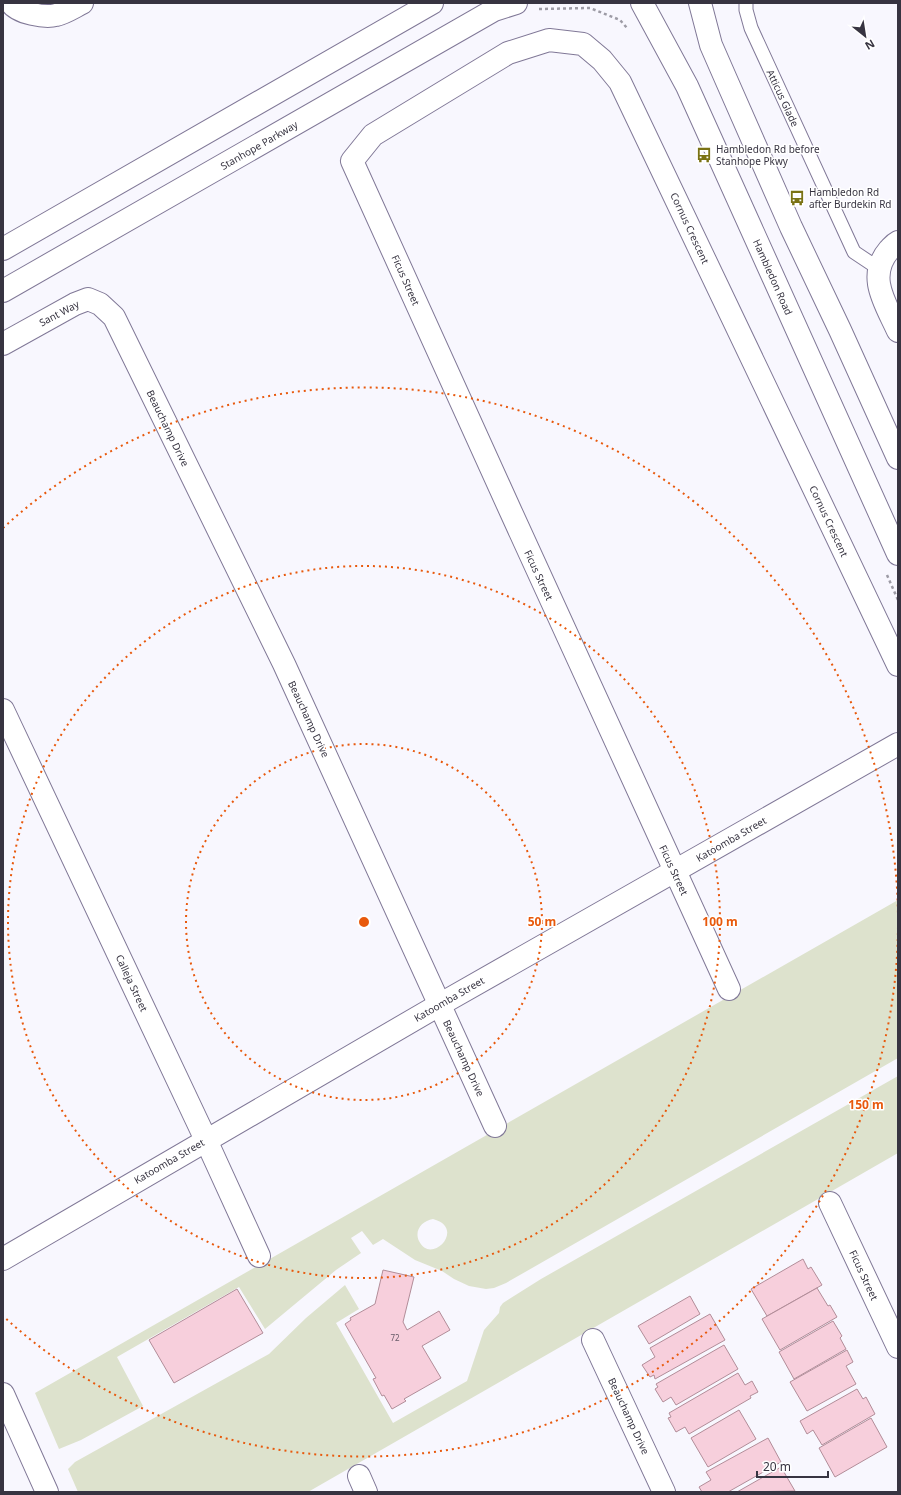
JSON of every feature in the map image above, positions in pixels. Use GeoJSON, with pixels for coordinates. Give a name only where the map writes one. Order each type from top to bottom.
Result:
{"type":"FeatureCollection","features":[{"type":"Feature","properties":{"kind":"street"},"geometry":{"type":"LineString","coordinates":[[11,3],[33,15],[55,16],[82,3]]}},
{"type":"Feature","properties":{"kind":"street"},"geometry":{"type":"LineString","coordinates":[[3,249],[432,3]]}},
{"type":"Feature","properties":{"kind":"street","name":"Stanhope Parkway"},"geometry":{"type":"LineString","coordinates":[[3,291],[494,10],[516,3]]}},
{"type":"Feature","properties":{"kind":"street","name":"Hambledon Road"},"geometry":{"type":"LineString","coordinates":[[642,3],[687,86],[898,554]]}},
{"type":"Feature","properties":{"kind":"street"},"geometry":{"type":"LineString","coordinates":[[700,3],[712,45],[725,77],[791,227],[898,458]]}},
{"type":"Feature","properties":{"kind":"street","name":"Cornus Crescent"},"geometry":{"type":"LineString","coordinates":[[352,160],[373,135],[508,53],[549,40],[583,44],[602,60],[620,82],[898,665]]}},
{"type":"Feature","properties":{"kind":"street","name":"Ficus Street"},"geometry":{"type":"LineString","coordinates":[[352,160],[729,989]]}},
{"type":"Feature","properties":{"kind":"street"},"geometry":{"type":"LineString","coordinates":[[898,242],[885,255],[878,268],[880,292],[898,331]]}},
{"type":"Feature","properties":{"kind":"street","name":"Sant Way"},"geometry":{"type":"LineString","coordinates":[[3,344],[75,304],[88,299],[100,304],[114,317]]}},
{"type":"Feature","properties":{"kind":"street","name":"Beauchamp Drive"},"geometry":{"type":"LineString","coordinates":[[114,317],[284,664],[495,1126]]}},
{"type":"Feature","properties":{"kind":"street","name":"Calleja Street"},"geometry":{"type":"LineString","coordinates":[[3,710],[206,1140],[259,1256]]}},
{"type":"Feature","properties":{"kind":"street","name":"Katoomba Street"},"geometry":{"type":"LineString","coordinates":[[3,1259],[439,1005],[898,744]]}},
{"type":"Feature","properties":{"kind":"street","name":"Ficus Street"},"geometry":{"type":"LineString","coordinates":[[830,1203],[898,1347]]}},
{"type":"Feature","properties":{"kind":"street","name":"Beauchamp Drive"},"geometry":{"type":"LineString","coordinates":[[593,1340],[664,1492]]}},
{"type":"Feature","properties":{"kind":"street"},"geometry":{"type":"LineString","coordinates":[[3,1394],[47,1492]]}},
{"type":"Feature","properties":{"kind":"lane","name":"Atticus Glade"},"geometry":{"type":"LineString","coordinates":[[746,3],[746,10],[751,28],[854,252],[878,268]]}},
{"type":"Feature","properties":{"kind":"green space"},"geometry":{"type":"Polygon","coordinates":[[[898,900],[898,1058],[506,1283],[494,1288],[486,1289],[469,1286],[442,1271],[415,1260],[383,1239],[373,1245],[362,1231],[351,1238],[361,1253],[336,1270],[265,1329],[239,1287],[117,1357],[143,1406],[81,1440],[59,1449],[35,1393],[898,900]],[[433,1219],[422,1224],[418,1230],[418,1237],[424,1248],[431,1249],[438,1247],[443,1243],[447,1237],[447,1230],[443,1224],[433,1219]]]}},
{"type":"Feature","properties":{"kind":"green space"},"geometry":{"type":"Polygon","coordinates":[[[898,1076],[898,1153],[308,1492],[78,1492],[68,1469],[75,1462],[269,1354],[306,1318],[345,1285],[359,1309],[336,1323],[393,1423],[467,1381],[484,1330],[499,1313],[500,1307],[503,1303],[541,1279],[898,1076]]]}},
{"type":"Feature","properties":{"kind":"building"},"geometry":{"type":"Polygon","coordinates":[[[803,1259],[808,1269],[811,1267],[822,1285],[767,1316],[751,1289],[803,1259]]]}},
{"type":"Feature","properties":{"kind":"building"},"geometry":{"type":"Polygon","coordinates":[[[383,1270],[414,1277],[403,1322],[407,1330],[439,1311],[450,1330],[422,1346],[441,1378],[404,1399],[406,1401],[392,1409],[384,1395],[382,1396],[373,1379],[376,1378],[345,1324],[351,1320],[350,1318],[375,1304],[383,1270]]]}},
{"type":"Feature","properties":{"kind":"building"},"geometry":{"type":"Polygon","coordinates":[[[817,1288],[837,1317],[780,1350],[762,1319],[817,1288]]]}},
{"type":"Feature","properties":{"kind":"building"},"geometry":{"type":"Polygon","coordinates":[[[237,1289],[263,1333],[174,1383],[149,1340],[237,1289]]]}},
{"type":"Feature","properties":{"kind":"building"},"geometry":{"type":"Polygon","coordinates":[[[690,1296],[700,1314],[649,1344],[638,1326],[690,1296]]]}},
{"type":"Feature","properties":{"kind":"building"},"geometry":{"type":"Polygon","coordinates":[[[710,1314],[725,1340],[655,1379],[654,1375],[650,1377],[642,1365],[655,1357],[650,1348],[710,1314]]]}},
{"type":"Feature","properties":{"kind":"building"},"geometry":{"type":"Polygon","coordinates":[[[833,1321],[842,1336],[840,1338],[846,1349],[794,1379],[779,1352],[833,1321]]]}},
{"type":"Feature","properties":{"kind":"building"},"geometry":{"type":"Polygon","coordinates":[[[724,1345],[738,1369],[676,1405],[671,1397],[663,1402],[655,1389],[658,1387],[656,1384],[724,1345]]]}},
{"type":"Feature","properties":{"kind":"building"},"geometry":{"type":"Polygon","coordinates":[[[847,1350],[853,1362],[846,1366],[856,1384],[807,1411],[790,1382],[847,1350]]]}},
{"type":"Feature","properties":{"kind":"building"},"geometry":{"type":"Polygon","coordinates":[[[738,1373],[745,1385],[752,1381],[758,1392],[750,1396],[751,1398],[689,1434],[685,1427],[676,1432],[668,1418],[671,1417],[669,1413],[738,1373]]]}},
{"type":"Feature","properties":{"kind":"building"},"geometry":{"type":"Polygon","coordinates":[[[857,1389],[863,1399],[866,1397],[875,1414],[822,1445],[813,1430],[807,1434],[800,1421],[857,1389]]]}},
{"type":"Feature","properties":{"kind":"building"},"geometry":{"type":"Polygon","coordinates":[[[739,1410],[756,1439],[708,1467],[691,1438],[739,1410]]]}},
{"type":"Feature","properties":{"kind":"building"},"geometry":{"type":"Polygon","coordinates":[[[871,1418],[887,1447],[835,1477],[819,1448],[871,1418]]]}},
{"type":"Feature","properties":{"kind":"building"},"geometry":{"type":"Polygon","coordinates":[[[768,1438],[781,1462],[728,1492],[702,1492],[699,1487],[711,1480],[706,1472],[768,1438]]]}},
{"type":"Feature","properties":{"kind":"building"},"geometry":{"type":"Polygon","coordinates":[[[781,1467],[795,1491],[737,1492],[781,1467]]]}},
{"type":"Feature","properties":{"kind":"place","name":"Hambledon Rd before Stanhope Pkwy"},"geometry":{"type":"Point","coordinates":[704,155]}},
{"type":"Feature","properties":{"kind":"place","name":"Hambledon Rd after Burdekin Rd"},"geometry":{"type":"Point","coordinates":[797,198]}}]}
